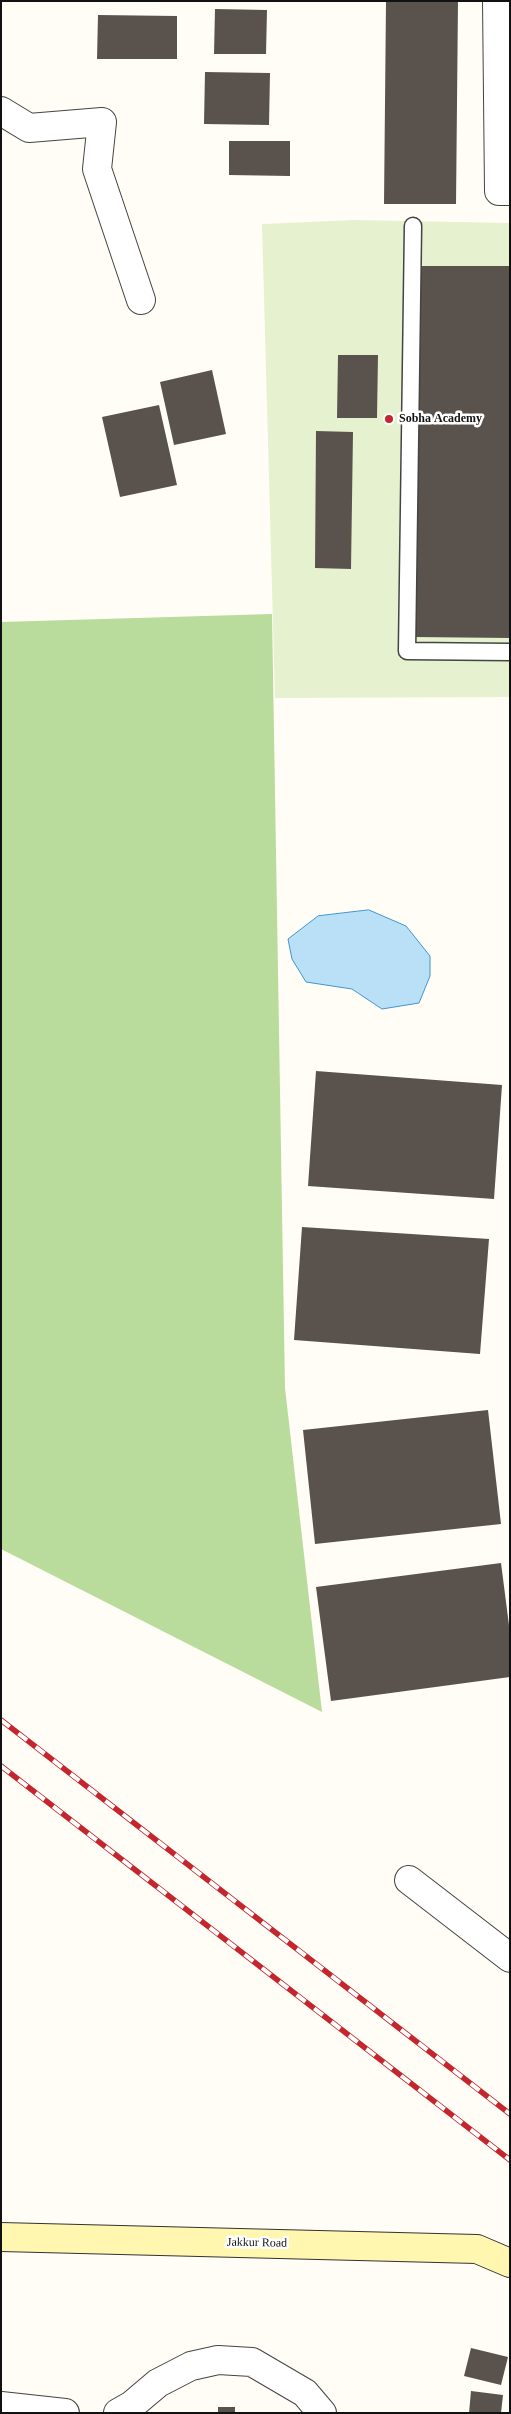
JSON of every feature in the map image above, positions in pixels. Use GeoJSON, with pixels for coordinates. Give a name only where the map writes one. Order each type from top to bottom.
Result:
{"type":"FeatureCollection","features":[{"type":"Feature","properties":{"kind":"street"},"geometry":{"type":"LineString","coordinates":[[497,1],[499,191],[510,191]]}},
{"type":"Feature","properties":{"kind":"street"},"geometry":{"type":"LineString","coordinates":[[1,111],[29,128],[102,122],[97,169],[141,300]]}},
{"type":"Feature","properties":{"kind":"street"},"geometry":{"type":"LineString","coordinates":[[409,1880],[510,1958]]}},
{"type":"Feature","properties":{"kind":"street","name":"Jakkur Road"},"geometry":{"type":"LineString","coordinates":[[1,2237],[477,2249],[510,2263]]}},
{"type":"Feature","properties":{"kind":"street"},"geometry":{"type":"LineString","coordinates":[[118,2413],[132,2406],[158,2383],[191,2366],[218,2360],[252,2362],[305,2392],[322,2413]]}},
{"type":"Feature","properties":{"kind":"street"},"geometry":{"type":"LineString","coordinates":[[1,2406],[65,2413]]}},
{"type":"Feature","properties":{"kind":"lane"},"geometry":{"type":"LineString","coordinates":[[413,226],[407,651],[510,652]]}},
{"type":"Feature","properties":{"kind":"green space","name":"Sobha Academy"},"geometry":{"type":"Polygon","coordinates":[[[354,220],[510,223],[510,697],[275,698],[262,224],[354,220]]]}},
{"type":"Feature","properties":{"kind":"green space"},"geometry":{"type":"Polygon","coordinates":[[[272,614],[285,1388],[322,1712],[1,1549],[1,622],[272,614]]]}},
{"type":"Feature","properties":{"kind":"water"},"geometry":{"type":"Polygon","coordinates":[[[369,910],[406,926],[430,956],[430,976],[419,1003],[382,1009],[352,989],[306,982],[292,959],[288,939],[318,916],[369,910]]]}},
{"type":"Feature","properties":{"kind":"building"},"geometry":{"type":"Polygon","coordinates":[[[386,1],[458,1],[456,204],[384,204],[386,1]]]}},
{"type":"Feature","properties":{"kind":"building"},"geometry":{"type":"Polygon","coordinates":[[[215,9],[267,10],[266,54],[214,54],[215,9]]]}},
{"type":"Feature","properties":{"kind":"building"},"geometry":{"type":"Polygon","coordinates":[[[98,15],[177,16],[177,59],[97,59],[98,15]]]}},
{"type":"Feature","properties":{"kind":"building"},"geometry":{"type":"Polygon","coordinates":[[[205,72],[270,73],[269,125],[204,124],[205,72]]]}},
{"type":"Feature","properties":{"kind":"building"},"geometry":{"type":"Polygon","coordinates":[[[229,141],[290,141],[290,176],[229,175],[229,141]]]}},
{"type":"Feature","properties":{"kind":"building"},"geometry":{"type":"Polygon","coordinates":[[[420,266],[510,266],[510,638],[414,637],[420,266]]]}},
{"type":"Feature","properties":{"kind":"building"},"geometry":{"type":"Polygon","coordinates":[[[338,355],[378,355],[377,418],[337,418],[338,355]]]}},
{"type":"Feature","properties":{"kind":"building"},"geometry":{"type":"Polygon","coordinates":[[[212,370],[226,434],[174,445],[160,382],[212,370]]]}},
{"type":"Feature","properties":{"kind":"building"},"geometry":{"type":"Polygon","coordinates":[[[159,405],[177,485],[120,497],[102,417],[159,405]]]}},
{"type":"Feature","properties":{"kind":"building"},"geometry":{"type":"Polygon","coordinates":[[[316,431],[353,432],[351,569],[315,568],[316,431]]]}},
{"type":"Feature","properties":{"kind":"building"},"geometry":{"type":"Polygon","coordinates":[[[316,1071],[502,1085],[494,1199],[308,1186],[316,1071]]]}},
{"type":"Feature","properties":{"kind":"building"},"geometry":{"type":"Polygon","coordinates":[[[302,1227],[489,1239],[480,1354],[294,1340],[302,1227]]]}},
{"type":"Feature","properties":{"kind":"building"},"geometry":{"type":"Polygon","coordinates":[[[488,1410],[501,1524],[315,1544],[303,1430],[488,1410]]]}},
{"type":"Feature","properties":{"kind":"building"},"geometry":{"type":"Polygon","coordinates":[[[501,1563],[510,1633],[510,1677],[331,1701],[316,1587],[501,1563]]]}},
{"type":"Feature","properties":{"kind":"building"},"geometry":{"type":"Polygon","coordinates":[[[471,2348],[508,2357],[501,2385],[464,2376],[471,2348]]]}},
{"type":"Feature","properties":{"kind":"building"},"geometry":{"type":"Polygon","coordinates":[[[471,2391],[503,2395],[501,2413],[469,2413],[471,2391]]]}},
{"type":"Feature","properties":{"kind":"building"},"geometry":{"type":"Polygon","coordinates":[[[218,2407],[235,2407],[235,2413],[218,2413],[218,2407]]]}},
{"type":"Feature","properties":{"kind":"railway"},"geometry":{"type":"LineString","coordinates":[[1,1720],[510,2114]]}},
{"type":"Feature","properties":{"kind":"railway"},"geometry":{"type":"LineString","coordinates":[[1,1766],[510,2160]]}},
{"type":"Feature","properties":{"kind":"place","name":"Sobha Academy"},"geometry":{"type":"Point","coordinates":[389,419]}}]}
